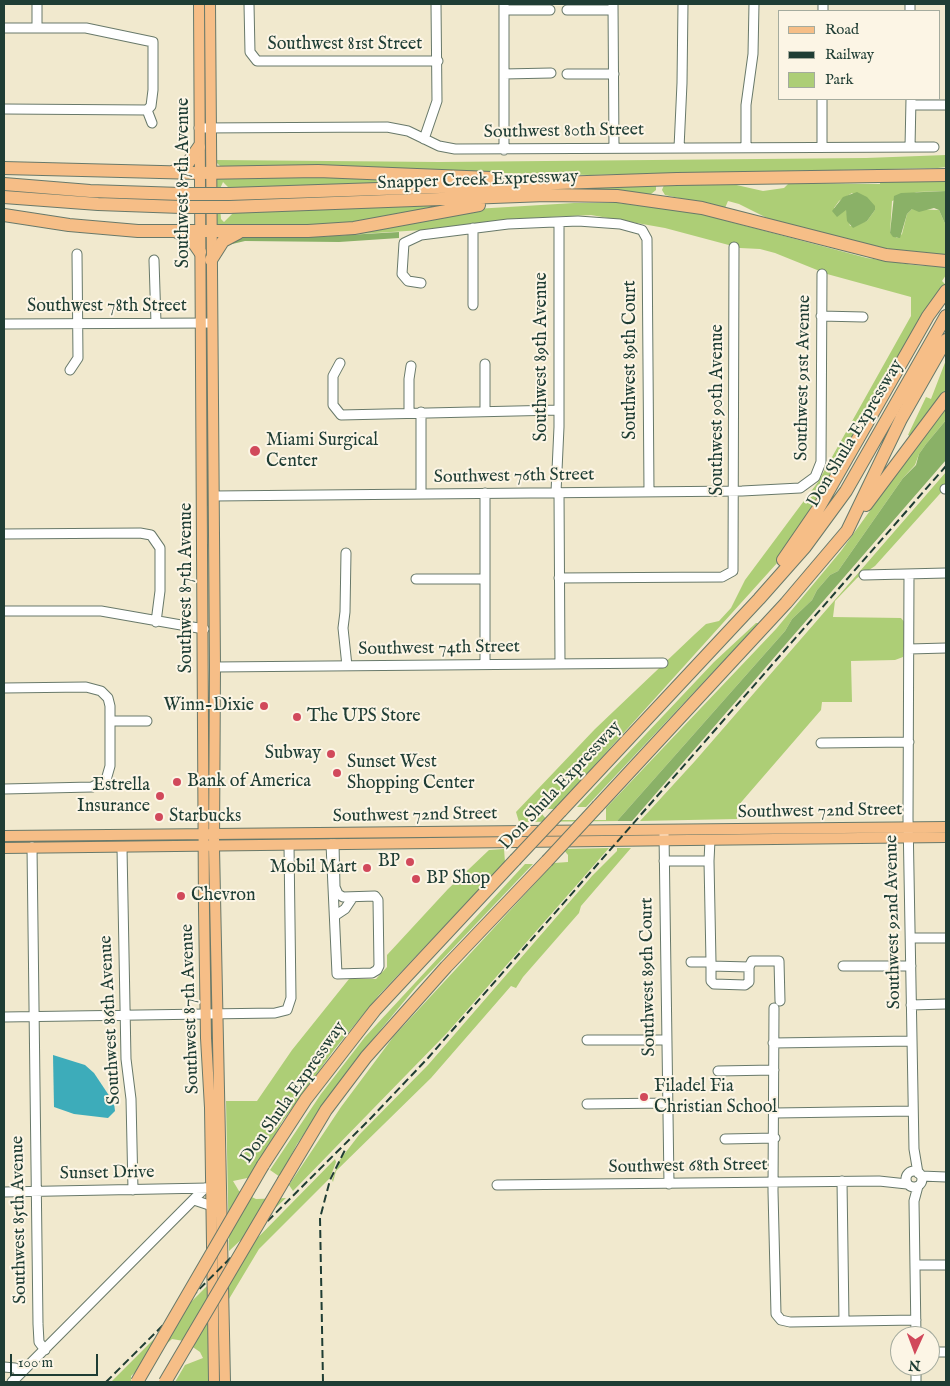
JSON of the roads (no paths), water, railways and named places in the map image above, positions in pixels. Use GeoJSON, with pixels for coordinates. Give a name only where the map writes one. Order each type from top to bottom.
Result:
{"type":"FeatureCollection","features":[{"type":"Feature","properties":{"kind":"highway"},"geometry":{"type":"LineString","coordinates":[[172,172],[188,163],[199,147]]}},
{"type":"Feature","properties":{"kind":"highway"},"geometry":{"type":"LineString","coordinates":[[4,168],[205,173],[318,171],[462,175],[541,183]]}},
{"type":"Feature","properties":{"kind":"highway","name":"Snapper Creek Expressway"},"geometry":{"type":"LineString","coordinates":[[229,201],[541,183],[677,178],[946,175]]}},
{"type":"Feature","properties":{"kind":"highway","name":"Snapper Creek Expressway"},"geometry":{"type":"LineString","coordinates":[[4,184],[181,201]]}},
{"type":"Feature","properties":{"kind":"highway"},"geometry":{"type":"LineString","coordinates":[[4,215],[109,229],[177,232],[308,232],[354,228],[451,209],[546,195]]}},
{"type":"Feature","properties":{"kind":"highway","name":"Snapper Creek Expressway"},"geometry":{"type":"LineString","coordinates":[[4,197],[89,204],[546,195],[618,196],[680,204],[727,214],[869,252],[904,258],[946,261]]}},
{"type":"Feature","properties":{"kind":"highway"},"geometry":{"type":"LineString","coordinates":[[177,232],[191,240],[200,252]]}},
{"type":"Feature","properties":{"kind":"highway"},"geometry":{"type":"LineString","coordinates":[[211,260],[223,241],[240,232]]}},
{"type":"Feature","properties":{"kind":"highway"},"geometry":{"type":"LineString","coordinates":[[700,663],[705,650],[751,598],[800,537],[839,473],[928,316],[946,291]]}},
{"type":"Feature","properties":{"kind":"highway","name":"Don Shula Expressway"},"geometry":{"type":"LineString","coordinates":[[137,1382],[263,1165],[306,1099],[358,1030],[700,663],[805,547],[846,490],[946,316]]}},
{"type":"Feature","properties":{"kind":"highway","name":"Don Shula Expressway"},"geometry":{"type":"LineString","coordinates":[[165,1382],[326,1110],[366,1057],[446,967],[786,603],[847,531],[901,419],[946,340]]}},
{"type":"Feature","properties":{"kind":"highway"},"geometry":{"type":"LineString","coordinates":[[847,531],[946,398]]}},
{"type":"Feature","properties":{"kind":"main road","name":"Southwest 87th Avenue"},"geometry":{"type":"LineString","coordinates":[[199,4],[199,147],[205,173]]}},
{"type":"Feature","properties":{"kind":"main road","name":"Southwest 87th Avenue"},"geometry":{"type":"LineString","coordinates":[[210,4],[211,128],[205,173],[205,231],[211,260],[201,412],[204,556],[203,833],[209,847],[221,1096],[225,1382]]}},
{"type":"Feature","properties":{"kind":"main road","name":"Southwest 87th Avenue"},"geometry":{"type":"LineString","coordinates":[[205,231],[200,252],[212,412],[214,496],[214,834],[209,847],[206,1014],[210,1108],[209,1191],[212,1206],[214,1382]]}},
{"type":"Feature","properties":{"kind":"main road"},"geometry":{"type":"LineString","coordinates":[[201,412],[212,412]]}},
{"type":"Feature","properties":{"kind":"main road"},"geometry":{"type":"LineString","coordinates":[[203,496],[214,496]]}},
{"type":"Feature","properties":{"kind":"main road"},"geometry":{"type":"LineString","coordinates":[[204,556],[214,568]]}},
{"type":"Feature","properties":{"kind":"main road"},"geometry":{"type":"LineString","coordinates":[[204,629],[215,625]]}},
{"type":"Feature","properties":{"kind":"main road"},"geometry":{"type":"LineString","coordinates":[[204,737],[215,737]]}},
{"type":"Feature","properties":{"kind":"main road","name":"Southwest 72nd Street"},"geometry":{"type":"LineString","coordinates":[[4,836],[664,829],[772,839],[909,832],[946,826]]}},
{"type":"Feature","properties":{"kind":"main road"},"geometry":{"type":"LineString","coordinates":[[771,828],[772,839]]}},
{"type":"Feature","properties":{"kind":"main road","name":"Southwest 72nd Street"},"geometry":{"type":"LineString","coordinates":[[4,848],[710,840],[727,834],[771,828],[909,832],[946,837]]}},
{"type":"Feature","properties":{"kind":"main road"},"geometry":{"type":"LineString","coordinates":[[467,842],[468,830]]}},
{"type":"Feature","properties":{"kind":"main road"},"geometry":{"type":"LineString","coordinates":[[374,832],[375,843]]}},
{"type":"Feature","properties":{"kind":"main road"},"geometry":{"type":"LineString","coordinates":[[310,834],[310,845]]}},
{"type":"Feature","properties":{"kind":"main road"},"geometry":{"type":"LineString","coordinates":[[32,847],[33,842],[58,841],[62,835]]}},
{"type":"Feature","properties":{"kind":"main road"},"geometry":{"type":"LineString","coordinates":[[210,1108],[221,1096]]}},
{"type":"Feature","properties":{"kind":"main road"},"geometry":{"type":"LineString","coordinates":[[209,1191],[222,1188]]}},
{"type":"Feature","properties":{"kind":"main road"},"geometry":{"type":"LineString","coordinates":[[214,1362],[225,1362]]}},
{"type":"Feature","properties":{"kind":"street"},"geometry":{"type":"LineString","coordinates":[[37,4],[37,28]]}},
{"type":"Feature","properties":{"kind":"street","name":"Southwest 81st Street"},"geometry":{"type":"LineString","coordinates":[[249,4],[250,49],[252,57],[257,61],[438,62]]}},
{"type":"Feature","properties":{"kind":"street"},"geometry":{"type":"LineString","coordinates":[[424,139],[436,108],[438,62],[436,4]]}},
{"type":"Feature","properties":{"kind":"street"},"geometry":{"type":"LineString","coordinates":[[679,148],[683,4]]}},
{"type":"Feature","properties":{"kind":"street"},"geometry":{"type":"LineString","coordinates":[[746,148],[746,105],[753,54],[754,4]]}},
{"type":"Feature","properties":{"kind":"street"},"geometry":{"type":"LineString","coordinates":[[504,150],[504,7],[550,10]]}},
{"type":"Feature","properties":{"kind":"street"},"geometry":{"type":"LineString","coordinates":[[567,10],[613,7],[614,148]]}},
{"type":"Feature","properties":{"kind":"street"},"geometry":{"type":"LineString","coordinates":[[4,28],[86,28],[153,42],[153,90],[151,106],[147,110],[4,109]]}},
{"type":"Feature","properties":{"kind":"street"},"geometry":{"type":"LineString","coordinates":[[504,74],[551,74]]}},
{"type":"Feature","properties":{"kind":"street"},"geometry":{"type":"LineString","coordinates":[[567,74],[614,74]]}},
{"type":"Feature","properties":{"kind":"street"},"geometry":{"type":"LineString","coordinates":[[822,100],[822,147]]}},
{"type":"Feature","properties":{"kind":"street"},"geometry":{"type":"LineString","coordinates":[[910,147],[910,102],[946,105]]}},
{"type":"Feature","properties":{"kind":"street"},"geometry":{"type":"LineString","coordinates":[[147,110],[152,123]]}},
{"type":"Feature","properties":{"kind":"street","name":"Southwest 80th Street"},"geometry":{"type":"LineString","coordinates":[[199,128],[382,127],[404,130],[439,146],[455,149],[934,147]]}},
{"type":"Feature","properties":{"kind":"street"},"geometry":{"type":"LineString","coordinates":[[421,284],[408,281],[402,274],[404,243],[421,235],[473,228],[559,222]]}},
{"type":"Feature","properties":{"kind":"street","name":"Southwest 89th Court"},"geometry":{"type":"LineString","coordinates":[[559,222],[607,222],[634,226],[642,230],[647,240],[649,491]]}},
{"type":"Feature","properties":{"kind":"street","name":"Southwest 89th Avenue"},"geometry":{"type":"LineString","coordinates":[[559,222],[558,492],[560,664]]}},
{"type":"Feature","properties":{"kind":"street"},"geometry":{"type":"LineString","coordinates":[[473,228],[473,305]]}},
{"type":"Feature","properties":{"kind":"street","name":"Southwest 90th Avenue"},"geometry":{"type":"LineString","coordinates":[[559,578],[722,577],[732,572],[734,564],[734,247]]}},
{"type":"Feature","properties":{"kind":"street"},"geometry":{"type":"LineString","coordinates":[[70,370],[78,358],[77,254]]}},
{"type":"Feature","properties":{"kind":"street"},"geometry":{"type":"LineString","coordinates":[[154,260],[156,323]]}},
{"type":"Feature","properties":{"kind":"street","name":"Southwest 91st Avenue"},"geometry":{"type":"LineString","coordinates":[[813,480],[819,469],[821,457],[822,274]]}},
{"type":"Feature","properties":{"kind":"street"},"geometry":{"type":"LineString","coordinates":[[821,316],[863,317]]}},
{"type":"Feature","properties":{"kind":"street","name":"Southwest 78th Street"},"geometry":{"type":"LineString","coordinates":[[4,324],[206,323]]}},
{"type":"Feature","properties":{"kind":"street"},"geometry":{"type":"LineString","coordinates":[[340,363],[333,376],[333,405],[339,414],[371,415],[409,412],[559,410]]}},
{"type":"Feature","properties":{"kind":"street"},"geometry":{"type":"LineString","coordinates":[[485,364],[485,411]]}},
{"type":"Feature","properties":{"kind":"street"},"geometry":{"type":"LineString","coordinates":[[409,412],[411,366]]}},
{"type":"Feature","properties":{"kind":"street"},"geometry":{"type":"LineString","coordinates":[[421,412],[421,494]]}},
{"type":"Feature","properties":{"kind":"street","name":"Southwest 76th Street"},"geometry":{"type":"LineString","coordinates":[[214,496],[794,489],[813,480]]}},
{"type":"Feature","properties":{"kind":"street"},"geometry":{"type":"LineString","coordinates":[[485,493],[485,664]]}},
{"type":"Feature","properties":{"kind":"street"},"geometry":{"type":"LineString","coordinates":[[4,534],[140,533],[151,535],[160,548],[160,591],[156,622]]}},
{"type":"Feature","properties":{"kind":"street"},"geometry":{"type":"LineString","coordinates":[[346,553],[343,628],[347,666]]}},
{"type":"Feature","properties":{"kind":"street","name":"Southwest 92nd Avenue"},"geometry":{"type":"LineString","coordinates":[[909,574],[909,832],[916,1326]]}},
{"type":"Feature","properties":{"kind":"street"},"geometry":{"type":"LineString","coordinates":[[864,575],[946,574]]}},
{"type":"Feature","properties":{"kind":"street"},"geometry":{"type":"LineString","coordinates":[[416,579],[485,579]]}},
{"type":"Feature","properties":{"kind":"street"},"geometry":{"type":"LineString","coordinates":[[4,611],[101,611],[204,629]]}},
{"type":"Feature","properties":{"kind":"street"},"geometry":{"type":"LineString","coordinates":[[909,648],[946,648]]}},
{"type":"Feature","properties":{"kind":"street","name":"Southwest 74th Street"},"geometry":{"type":"LineString","coordinates":[[215,667],[662,663]]}},
{"type":"Feature","properties":{"kind":"street"},"geometry":{"type":"LineString","coordinates":[[4,688],[86,687],[101,691],[109,702],[110,721],[110,769],[104,781],[95,786],[85,788],[4,789]]}},
{"type":"Feature","properties":{"kind":"street"},"geometry":{"type":"LineString","coordinates":[[110,721],[147,721]]}},
{"type":"Feature","properties":{"kind":"street"},"geometry":{"type":"LineString","coordinates":[[822,743],[909,742]]}},
{"type":"Feature","properties":{"kind":"street","name":"Southwest 89th Court"},"geometry":{"type":"LineString","coordinates":[[664,829],[669,1184]]}},
{"type":"Feature","properties":{"kind":"street"},"geometry":{"type":"LineString","coordinates":[[710,840],[711,981],[714,984],[745,985],[749,982],[749,966],[752,961],[779,961],[780,1001]]}},
{"type":"Feature","properties":{"kind":"street"},"geometry":{"type":"LineString","coordinates":[[332,844],[335,887],[340,896],[375,896],[378,900],[379,966],[376,972],[369,974],[337,974],[336,915],[332,890],[332,844]]}},
{"type":"Feature","properties":{"kind":"street"},"geometry":{"type":"LineString","coordinates":[[4,1017],[275,1014],[287,1010],[291,998],[288,845]]}},
{"type":"Feature","properties":{"kind":"street","name":"Southwest 85th Avenue"},"geometry":{"type":"LineString","coordinates":[[32,847],[38,1328],[39,1342],[45,1350]]}},
{"type":"Feature","properties":{"kind":"street","name":"Southwest 86th Avenue"},"geometry":{"type":"LineString","coordinates":[[122,848],[126,1071],[131,1099],[133,1190]]}},
{"type":"Feature","properties":{"kind":"street"},"geometry":{"type":"LineString","coordinates":[[664,861],[709,861]]}},
{"type":"Feature","properties":{"kind":"street"},"geometry":{"type":"LineString","coordinates":[[336,915],[346,908],[353,897]]}},
{"type":"Feature","properties":{"kind":"street"},"geometry":{"type":"LineString","coordinates":[[911,938],[946,938]]}},
{"type":"Feature","properties":{"kind":"street"},"geometry":{"type":"LineString","coordinates":[[690,962],[749,966]]}},
{"type":"Feature","properties":{"kind":"street"},"geometry":{"type":"LineString","coordinates":[[843,966],[911,966]]}},
{"type":"Feature","properties":{"kind":"street"},"geometry":{"type":"LineString","coordinates":[[911,1005],[946,1004]]}},
{"type":"Feature","properties":{"kind":"street"},"geometry":{"type":"LineString","coordinates":[[774,1008],[775,1305],[779,1319],[792,1322],[916,1320]]}},
{"type":"Feature","properties":{"kind":"street"},"geometry":{"type":"LineString","coordinates":[[587,1040],[666,1040]]}},
{"type":"Feature","properties":{"kind":"street"},"geometry":{"type":"LineString","coordinates":[[773,1043],[912,1041]]}},
{"type":"Feature","properties":{"kind":"street"},"geometry":{"type":"LineString","coordinates":[[718,1071],[774,1070]]}},
{"type":"Feature","properties":{"kind":"street"},"geometry":{"type":"LineString","coordinates":[[588,1104],[667,1103]]}},
{"type":"Feature","properties":{"kind":"street"},"geometry":{"type":"LineString","coordinates":[[775,1113],[913,1111]]}},
{"type":"Feature","properties":{"kind":"street"},"geometry":{"type":"LineString","coordinates":[[725,1139],[775,1138]]}},
{"type":"Feature","properties":{"kind":"street","name":"Southwest 68th Street"},"geometry":{"type":"LineString","coordinates":[[497,1185],[879,1181],[946,1178]]}},
{"type":"Feature","properties":{"kind":"street"},"geometry":{"type":"LineString","coordinates":[[842,1181],[844,1321]]}},
{"type":"Feature","properties":{"kind":"street"},"geometry":{"type":"LineString","coordinates":[[186,1189],[192,1193],[194,1200]]}},
{"type":"Feature","properties":{"kind":"street","name":"Sunset Drive"},"geometry":{"type":"LineString","coordinates":[[4,1192],[186,1189],[209,1191]]}},
{"type":"Feature","properties":{"kind":"street"},"geometry":{"type":"LineString","coordinates":[[12,1382],[194,1200],[209,1191]]}},
{"type":"Feature","properties":{"kind":"street"},"geometry":{"type":"LineString","coordinates":[[194,1200],[212,1206]]}},
{"type":"Feature","properties":{"kind":"street"},"geometry":{"type":"LineString","coordinates":[[915,1265],[946,1265]]}},
{"type":"Feature","properties":{"kind":"street"},"geometry":{"type":"LineString","coordinates":[[4,1367],[15,1368],[21,1373]]}},
{"type":"Feature","properties":{"kind":"water"},"geometry":{"type":"Polygon","coordinates":[[[53,1055],[85,1065],[94,1073],[114,1103],[115,1111],[108,1118],[74,1114],[54,1107],[53,1055]]]}},
{"type":"Feature","properties":{"kind":"railway"},"geometry":{"type":"LineString","coordinates":[[106,1382],[371,1118],[428,1058],[946,466]]}},
{"type":"Feature","properties":{"kind":"railway"},"geometry":{"type":"LineString","coordinates":[[323,1382],[320,1218],[330,1180],[345,1150]]}},
{"type":"Feature","properties":{"kind":"place","name":"Miami Surgical Center"},"geometry":{"type":"Point","coordinates":[255,451]}},
{"type":"Feature","properties":{"kind":"place","name":"Winn-Dixie"},"geometry":{"type":"Point","coordinates":[264,706]}},
{"type":"Feature","properties":{"kind":"place","name":"The UPS Store"},"geometry":{"type":"Point","coordinates":[297,717]}},
{"type":"Feature","properties":{"kind":"place","name":"Subway"},"geometry":{"type":"Point","coordinates":[331,754]}},
{"type":"Feature","properties":{"kind":"place","name":"Sunset West Shopping Center"},"geometry":{"type":"Point","coordinates":[337,773]}},
{"type":"Feature","properties":{"kind":"place","name":"Bank of America"},"geometry":{"type":"Point","coordinates":[177,782]}},
{"type":"Feature","properties":{"kind":"place","name":"Estrella Insurance"},"geometry":{"type":"Point","coordinates":[160,796]}},
{"type":"Feature","properties":{"kind":"place","name":"Starbucks"},"geometry":{"type":"Point","coordinates":[159,817]}},
{"type":"Feature","properties":{"kind":"place","name":"BP"},"geometry":{"type":"Point","coordinates":[410,862]}},
{"type":"Feature","properties":{"kind":"place","name":"Mobil Mart"},"geometry":{"type":"Point","coordinates":[367,868]}},
{"type":"Feature","properties":{"kind":"place","name":"BP Shop"},"geometry":{"type":"Point","coordinates":[416,879]}},
{"type":"Feature","properties":{"kind":"place","name":"Chevron"},"geometry":{"type":"Point","coordinates":[181,896]}},
{"type":"Feature","properties":{"kind":"place","name":"Filadel Fia Christian School"},"geometry":{"type":"Point","coordinates":[644,1097]}}]}
